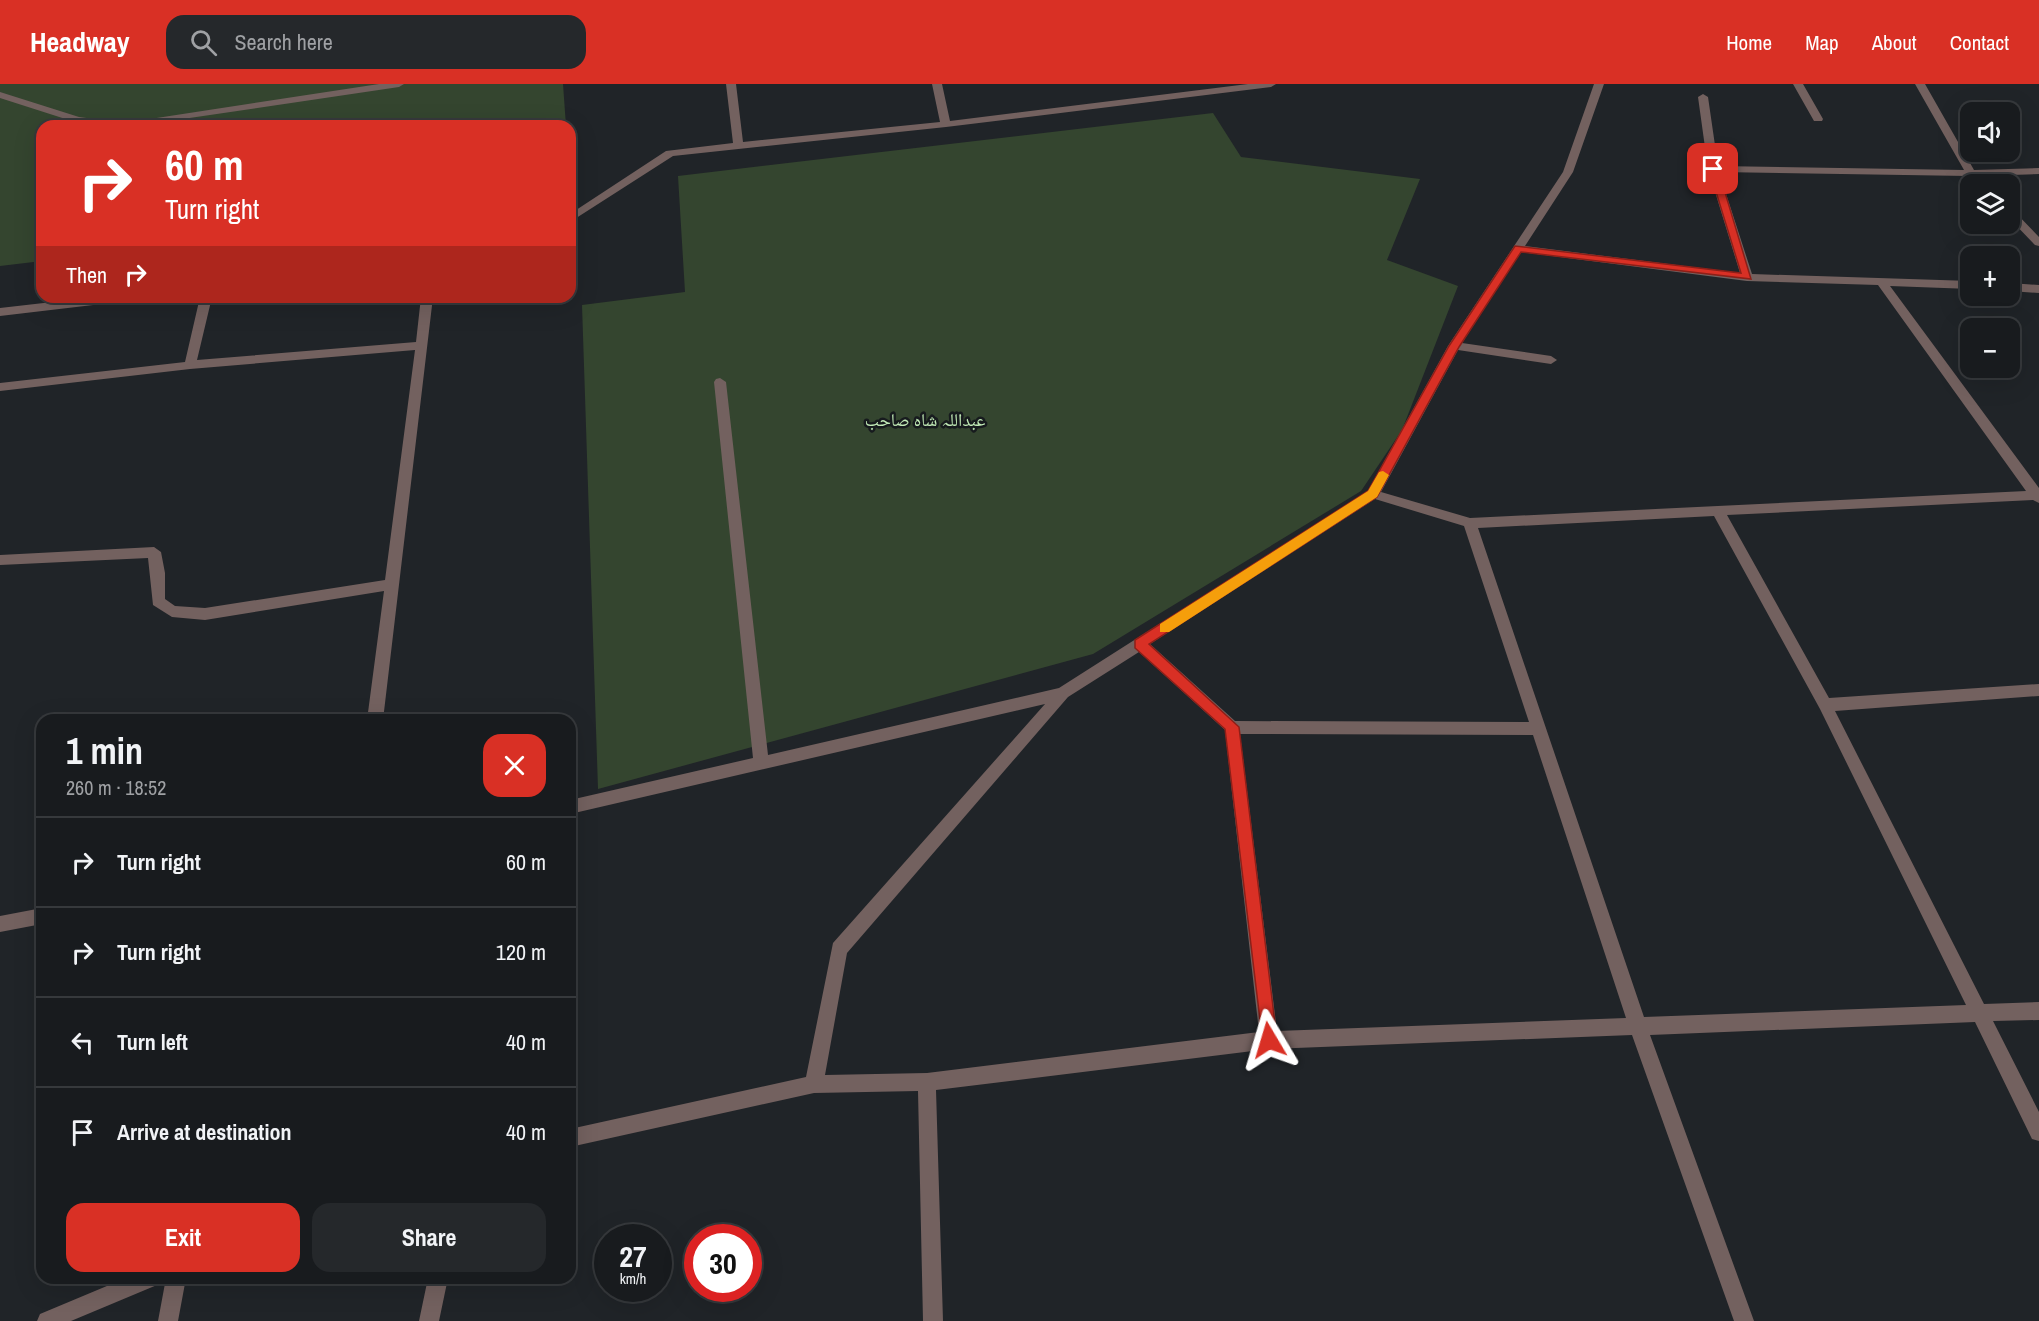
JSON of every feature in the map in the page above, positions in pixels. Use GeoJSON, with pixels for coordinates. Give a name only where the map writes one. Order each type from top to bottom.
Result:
{"type":"FeatureCollection","features":[{"type":"Feature","properties":{"kind":"street"},"geometry":{"type":"LineString","coordinates":[[161,120],[399,84]]}},
{"type":"Feature","properties":{"kind":"street"},"geometry":{"type":"LineString","coordinates":[[731,84],[738,147]]}},
{"type":"Feature","properties":{"kind":"street"},"geometry":{"type":"LineString","coordinates":[[937,84],[946,124]]}},
{"type":"Feature","properties":{"kind":"street"},"geometry":{"type":"LineString","coordinates":[[576,215],[670,153],[946,124],[1271,84]]}},
{"type":"Feature","properties":{"kind":"street"},"geometry":{"type":"LineString","coordinates":[[814,1083],[839,949],[1064,693],[1372,494],[1454,346],[1568,172],[1599,84]]}},
{"type":"Feature","properties":{"kind":"street"},"geometry":{"type":"LineString","coordinates":[[1798,84],[1818,119]]}},
{"type":"Feature","properties":{"kind":"street"},"geometry":{"type":"LineString","coordinates":[[1920,84],[1971,173]]}},
{"type":"Feature","properties":{"kind":"street"},"geometry":{"type":"LineString","coordinates":[[0,95],[78,120]]}},
{"type":"Feature","properties":{"kind":"street"},"geometry":{"type":"LineString","coordinates":[[1703,97],[1713,169],[1747,277]]}},
{"type":"Feature","properties":{"kind":"street"},"geometry":{"type":"LineString","coordinates":[[1713,169],[1971,173],[2039,171]]}},
{"type":"Feature","properties":{"kind":"street"},"geometry":{"type":"LineString","coordinates":[[2020,223],[2039,243]]}},
{"type":"Feature","properties":{"kind":"street"},"geometry":{"type":"LineString","coordinates":[[1518,248],[1747,277],[1960,285]]}},
{"type":"Feature","properties":{"kind":"street"},"geometry":{"type":"LineString","coordinates":[[1881,281],[2038,496]]}},
{"type":"Feature","properties":{"kind":"street"},"geometry":{"type":"LineString","coordinates":[[2020,288],[2039,289]]}},
{"type":"Feature","properties":{"kind":"street"},"geometry":{"type":"LineString","coordinates":[[0,312],[76,303]]}},
{"type":"Feature","properties":{"kind":"street"},"geometry":{"type":"LineString","coordinates":[[190,366],[205,303]]}},
{"type":"Feature","properties":{"kind":"street"},"geometry":{"type":"LineString","coordinates":[[376,714],[426,303]]}},
{"type":"Feature","properties":{"kind":"street"},"geometry":{"type":"LineString","coordinates":[[0,387],[190,366],[422,345]]}},
{"type":"Feature","properties":{"kind":"street"},"geometry":{"type":"LineString","coordinates":[[1454,346],[1551,360]]}},
{"type":"Feature","properties":{"kind":"street"},"geometry":{"type":"LineString","coordinates":[[720,382],[761,763]]}},
{"type":"Feature","properties":{"kind":"street"},"geometry":{"type":"LineString","coordinates":[[1372,494],[1470,522],[2038,496]]}},
{"type":"Feature","properties":{"kind":"street"},"geometry":{"type":"LineString","coordinates":[[1717,509],[1826,705],[1982,1013],[2039,1132]]}},
{"type":"Feature","properties":{"kind":"street"},"geometry":{"type":"LineString","coordinates":[[1470,522],[1638,1026],[1744,1321]]}},
{"type":"Feature","properties":{"kind":"street"},"geometry":{"type":"LineString","coordinates":[[0,560],[154,552],[158,573],[158,601],[172,611],[205,614],[390,585]]}},
{"type":"Feature","properties":{"kind":"street"},"geometry":{"type":"LineString","coordinates":[[1140,644],[1232,727],[1269,1040]]}},
{"type":"Feature","properties":{"kind":"street"},"geometry":{"type":"LineString","coordinates":[[1826,705],[2039,690]]}},
{"type":"Feature","properties":{"kind":"street"},"geometry":{"type":"LineString","coordinates":[[576,806],[1064,693]]}},
{"type":"Feature","properties":{"kind":"street"},"geometry":{"type":"LineString","coordinates":[[1232,727],[1539,729]]}},
{"type":"Feature","properties":{"kind":"street"},"geometry":{"type":"LineString","coordinates":[[0,924],[36,917]]}},
{"type":"Feature","properties":{"kind":"street"},"geometry":{"type":"LineString","coordinates":[[576,1137],[814,1083],[927,1082],[1269,1040],[2039,1011]]}},
{"type":"Feature","properties":{"kind":"street"},"geometry":{"type":"LineString","coordinates":[[927,1082],[933,1321]]}},
{"type":"Feature","properties":{"kind":"street"},"geometry":{"type":"LineString","coordinates":[[47,1321],[136,1284]]}},
{"type":"Feature","properties":{"kind":"street"},"geometry":{"type":"LineString","coordinates":[[168,1321],[175,1284]]}},
{"type":"Feature","properties":{"kind":"street"},"geometry":{"type":"LineString","coordinates":[[429,1321],[437,1284]]}},
{"type":"Feature","properties":{"kind":"green space"},"geometry":{"type":"Polygon","coordinates":[[[0,84],[563,84],[566,120],[36,120],[36,262],[0,266],[0,84]]]}},
{"type":"Feature","properties":{"kind":"green space","name":"عبداللہ شاہ صاحب"},"geometry":{"type":"Polygon","coordinates":[[[1213,113],[1241,157],[1420,179],[1387,260],[1458,286],[1402,430],[1361,491],[1093,654],[598,789],[582,305],[685,292],[678,176],[1213,113]]]}},
{"type":"Feature","properties":{"kind":"slow traffic"},"geometry":{"type":"LineString","coordinates":[[1164,628],[1372,494],[1383,475]]}},
{"type":"Feature","properties":{"kind":"route"},"geometry":{"type":"LineString","coordinates":[[1269,1040],[1232,727],[1140,644],[1372,494],[1454,346],[1518,248],[1747,277],[1713,169]]}}]}
